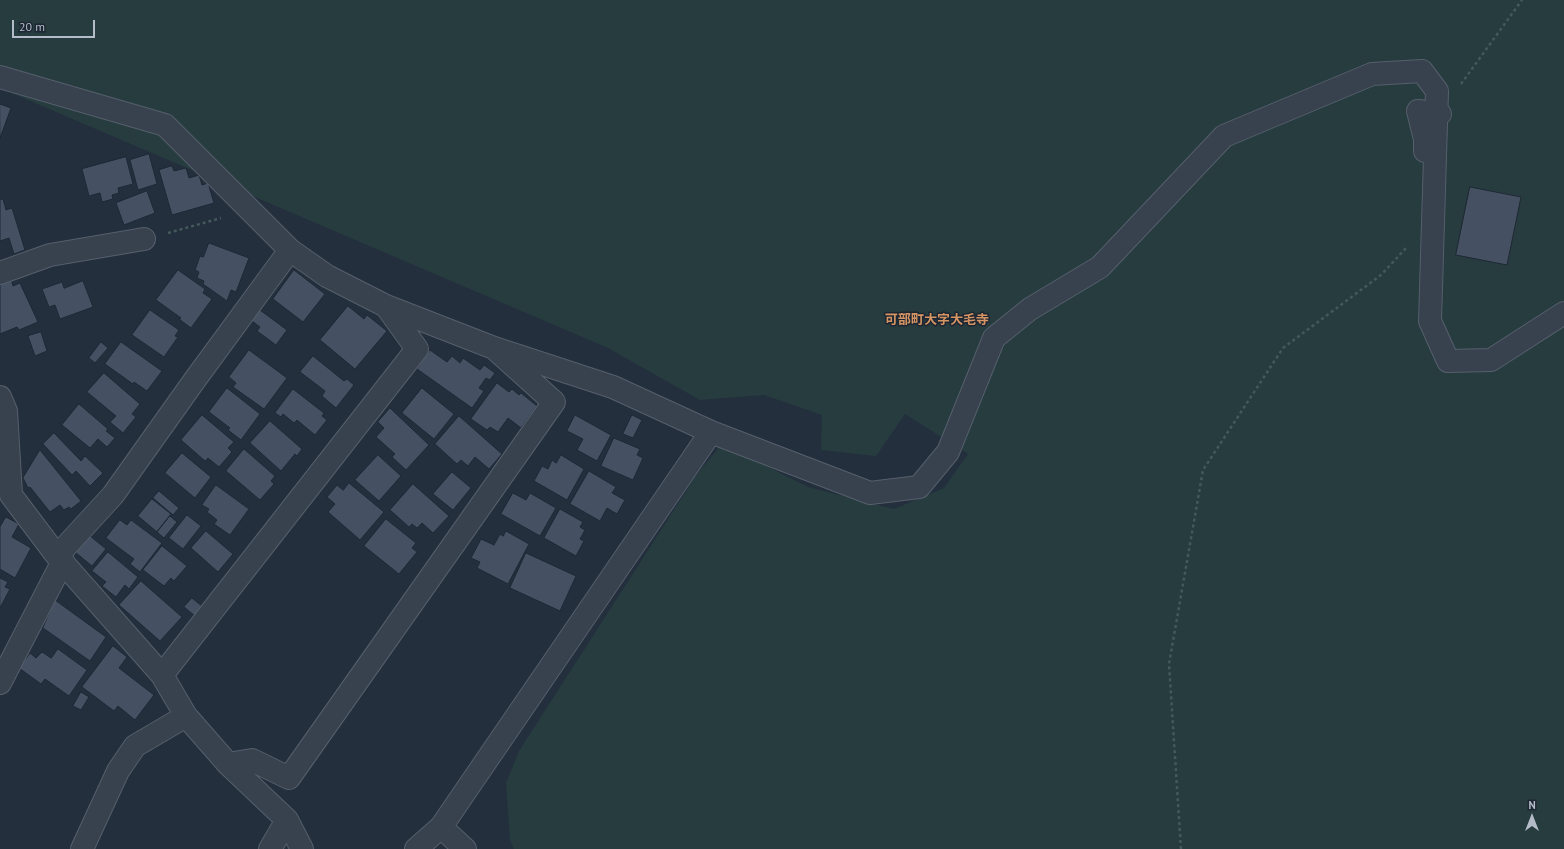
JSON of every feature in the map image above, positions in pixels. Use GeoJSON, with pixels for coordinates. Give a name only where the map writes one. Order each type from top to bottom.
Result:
{"type":"FeatureCollection","features":[{"type":"Feature","properties":{"kind":"street"},"geometry":{"type":"LineString","coordinates":[[0,77],[165,125],[290,250],[327,276],[386,306],[494,348],[613,387],[711,432],[870,494],[919,487],[948,452],[994,338],[1030,309],[1100,267],[1224,136],[1372,74],[1422,71],[1436,90],[1430,321],[1448,361],[1490,360],[1564,313]]}},
{"type":"Feature","properties":{"kind":"street"},"geometry":{"type":"LineString","coordinates":[[1428,225],[1425,139],[1418,111],[1440,114]]}},
{"type":"Feature","properties":{"kind":"street"},"geometry":{"type":"LineString","coordinates":[[0,273],[50,256],[144,239]]}},
{"type":"Feature","properties":{"kind":"street"},"geometry":{"type":"LineString","coordinates":[[0,683],[60,558],[113,495],[290,250]]}},
{"type":"Feature","properties":{"kind":"street"},"geometry":{"type":"LineString","coordinates":[[162,675],[417,349],[386,306]]}},
{"type":"Feature","properties":{"kind":"street"},"geometry":{"type":"LineString","coordinates":[[228,764],[252,760],[289,778],[554,402],[494,348]]}},
{"type":"Feature","properties":{"kind":"street"},"geometry":{"type":"LineString","coordinates":[[0,397],[6,411],[11,495],[60,558],[162,675],[186,716],[228,764],[287,820],[302,849]]}},
{"type":"Feature","properties":{"kind":"street"},"geometry":{"type":"LineString","coordinates":[[416,849],[441,827],[711,432]]}},
{"type":"Feature","properties":{"kind":"street"},"geometry":{"type":"LineString","coordinates":[[82,849],[118,771],[134,746],[186,716]]}},
{"type":"Feature","properties":{"kind":"street"},"geometry":{"type":"LineString","coordinates":[[270,849],[287,820]]}},
{"type":"Feature","properties":{"kind":"street"},"geometry":{"type":"LineString","coordinates":[[441,827],[465,849]]}},
{"type":"Feature","properties":{"kind":"path"},"geometry":{"type":"LineString","coordinates":[[1440,114],[1522,0]]}},
{"type":"Feature","properties":{"kind":"path"},"geometry":{"type":"LineString","coordinates":[[144,239],[250,210]]}},
{"type":"Feature","properties":{"kind":"path"},"geometry":{"type":"LineString","coordinates":[[1181,849],[1169,664],[1203,470],[1283,348],[1381,275],[1428,225]]}},
{"type":"Feature","properties":{"kind":"green space"},"geometry":{"type":"Polygon","coordinates":[[[0,0],[1564,0],[1564,849],[514,849],[510,840],[506,783],[519,751],[697,474],[722,444],[808,487],[894,509],[944,488],[968,454],[905,414],[876,456],[821,450],[822,415],[764,395],[700,400],[608,348],[0,88],[0,0]]]}},
{"type":"Feature","properties":{"kind":"building"},"geometry":{"type":"Polygon","coordinates":[[[0,104],[11,108],[0,138],[0,104]]]}},
{"type":"Feature","properties":{"kind":"building"},"geometry":{"type":"Polygon","coordinates":[[[149,154],[157,184],[138,190],[130,160],[149,154]]]}},
{"type":"Feature","properties":{"kind":"building"},"geometry":{"type":"Polygon","coordinates":[[[126,157],[133,184],[118,188],[119,193],[112,195],[113,199],[102,202],[100,193],[89,196],[82,169],[126,157]]]}},
{"type":"Feature","properties":{"kind":"building"},"geometry":{"type":"Polygon","coordinates":[[[172,166],[174,171],[186,168],[189,178],[199,175],[202,185],[208,183],[214,203],[172,215],[159,170],[172,166]]]}},
{"type":"Feature","properties":{"kind":"building"},"geometry":{"type":"Polygon","coordinates":[[[1470,187],[1521,197],[1507,265],[1456,255],[1470,187]]]}},
{"type":"Feature","properties":{"kind":"building"},"geometry":{"type":"Polygon","coordinates":[[[147,191],[155,213],[124,225],[116,203],[147,191]]]}},
{"type":"Feature","properties":{"kind":"building"},"geometry":{"type":"Polygon","coordinates":[[[3,199],[6,210],[12,208],[25,250],[14,254],[9,238],[0,241],[0,200],[3,199]]]}},
{"type":"Feature","properties":{"kind":"building"},"geometry":{"type":"Polygon","coordinates":[[[209,243],[249,258],[236,292],[231,290],[227,301],[203,284],[204,281],[197,278],[199,272],[195,270],[200,256],[203,257],[209,243]]]}},
{"type":"Feature","properties":{"kind":"building"},"geometry":{"type":"Polygon","coordinates":[[[178,270],[205,289],[203,293],[212,299],[191,328],[179,319],[181,318],[156,300],[178,270]]]}},
{"type":"Feature","properties":{"kind":"building"},"geometry":{"type":"Polygon","coordinates":[[[294,270],[325,294],[303,322],[273,299],[294,270]]]}},
{"type":"Feature","properties":{"kind":"building"},"geometry":{"type":"Polygon","coordinates":[[[11,279],[13,286],[20,283],[38,322],[19,330],[17,327],[0,334],[0,284],[11,279]]]}},
{"type":"Feature","properties":{"kind":"building"},"geometry":{"type":"Polygon","coordinates":[[[83,281],[93,307],[60,319],[55,305],[49,307],[42,289],[62,282],[64,288],[83,281]]]}},
{"type":"Feature","properties":{"kind":"building"},"geometry":{"type":"Polygon","coordinates":[[[348,306],[364,319],[367,315],[387,331],[355,369],[320,340],[348,306]]]}},
{"type":"Feature","properties":{"kind":"building"},"geometry":{"type":"Polygon","coordinates":[[[150,310],[179,330],[175,336],[178,337],[164,357],[132,335],[150,310]]]}},
{"type":"Feature","properties":{"kind":"building"},"geometry":{"type":"Polygon","coordinates":[[[260,310],[287,330],[276,345],[257,331],[260,327],[252,321],[260,310]]]}},
{"type":"Feature","properties":{"kind":"building"},"geometry":{"type":"Polygon","coordinates":[[[41,332],[47,351],[35,356],[28,336],[41,332]]]}},
{"type":"Feature","properties":{"kind":"building"},"geometry":{"type":"Polygon","coordinates":[[[101,342],[108,348],[95,363],[89,358],[101,342]]]}},
{"type":"Feature","properties":{"kind":"building"},"geometry":{"type":"Polygon","coordinates":[[[121,342],[162,371],[147,391],[134,382],[133,384],[105,364],[121,342]]]}},
{"type":"Feature","properties":{"kind":"building"},"geometry":{"type":"Polygon","coordinates":[[[249,350],[287,378],[264,409],[233,387],[236,383],[229,377],[249,350]]]}},
{"type":"Feature","properties":{"kind":"building"},"geometry":{"type":"Polygon","coordinates":[[[430,350],[447,362],[452,356],[460,363],[463,358],[480,370],[484,365],[495,373],[490,380],[486,378],[479,388],[484,391],[472,408],[417,369],[430,350]]]}},
{"type":"Feature","properties":{"kind":"building"},"geometry":{"type":"Polygon","coordinates":[[[313,356],[344,381],[347,379],[354,385],[336,408],[322,396],[325,391],[300,372],[313,356]]]}},
{"type":"Feature","properties":{"kind":"building"},"geometry":{"type":"Polygon","coordinates":[[[104,373],[140,404],[132,414],[136,417],[123,433],[110,422],[116,416],[87,392],[104,373]]]}},
{"type":"Feature","properties":{"kind":"building"},"geometry":{"type":"Polygon","coordinates":[[[497,383],[509,392],[512,389],[519,395],[521,393],[537,406],[521,428],[508,418],[498,432],[490,427],[487,430],[471,419],[497,383]]]}},
{"type":"Feature","properties":{"kind":"building"},"geometry":{"type":"Polygon","coordinates":[[[227,388],[260,414],[241,440],[228,430],[230,428],[209,412],[227,388]]]}},
{"type":"Feature","properties":{"kind":"building"},"geometry":{"type":"Polygon","coordinates":[[[422,388],[454,414],[434,439],[402,413],[422,388]]]}},
{"type":"Feature","properties":{"kind":"building"},"geometry":{"type":"Polygon","coordinates":[[[293,389],[324,413],[322,416],[327,420],[315,435],[297,420],[294,423],[283,414],[281,417],[275,413],[293,389]]]}},
{"type":"Feature","properties":{"kind":"building"},"geometry":{"type":"Polygon","coordinates":[[[79,404],[108,429],[106,431],[115,438],[107,447],[98,439],[90,448],[62,425],[79,404]]]}},
{"type":"Feature","properties":{"kind":"building"},"geometry":{"type":"Polygon","coordinates":[[[390,408],[429,445],[406,470],[392,457],[395,454],[376,437],[384,428],[378,422],[390,408]]]}},
{"type":"Feature","properties":{"kind":"building"},"geometry":{"type":"Polygon","coordinates":[[[202,415],[234,442],[228,448],[232,452],[219,467],[208,458],[205,461],[181,440],[202,415]]]}},
{"type":"Feature","properties":{"kind":"building"},"geometry":{"type":"Polygon","coordinates":[[[575,415],[611,435],[597,461],[577,450],[583,439],[567,431],[575,415]]]}},
{"type":"Feature","properties":{"kind":"building"},"geometry":{"type":"Polygon","coordinates":[[[632,415],[642,420],[633,438],[623,434],[632,415]]]}},
{"type":"Feature","properties":{"kind":"building"},"geometry":{"type":"Polygon","coordinates":[[[459,416],[502,454],[489,469],[475,457],[468,466],[461,460],[457,464],[435,444],[459,416]]]}},
{"type":"Feature","properties":{"kind":"building"},"geometry":{"type":"Polygon","coordinates":[[[270,421],[302,449],[297,456],[295,454],[281,471],[250,443],[270,421]]]}},
{"type":"Feature","properties":{"kind":"building"},"geometry":{"type":"Polygon","coordinates":[[[54,433],[81,461],[85,456],[103,473],[90,486],[76,471],[72,475],[43,444],[54,433]]]}},
{"type":"Feature","properties":{"kind":"building"},"geometry":{"type":"Polygon","coordinates":[[[614,438],[640,449],[637,455],[643,458],[633,480],[601,466],[614,438]]]}},
{"type":"Feature","properties":{"kind":"building"},"geometry":{"type":"Polygon","coordinates":[[[244,449],[275,476],[271,481],[274,484],[260,500],[226,471],[244,449]]]}},
{"type":"Feature","properties":{"kind":"building"},"geometry":{"type":"Polygon","coordinates":[[[40,450],[81,501],[71,509],[69,507],[64,510],[60,505],[50,512],[30,487],[28,488],[23,478],[40,450]]]}},
{"type":"Feature","properties":{"kind":"building"},"geometry":{"type":"Polygon","coordinates":[[[182,453],[211,477],[195,498],[165,473],[182,453]]]}},
{"type":"Feature","properties":{"kind":"building"},"geometry":{"type":"Polygon","coordinates":[[[378,455],[401,476],[379,501],[355,480],[378,455]]]}},
{"type":"Feature","properties":{"kind":"building"},"geometry":{"type":"Polygon","coordinates":[[[561,455],[584,469],[567,500],[534,481],[542,466],[548,469],[552,460],[556,463],[561,455]]]}},
{"type":"Feature","properties":{"kind":"building"},"geometry":{"type":"Polygon","coordinates":[[[589,471],[616,487],[612,493],[625,500],[617,514],[607,508],[600,521],[570,504],[589,471]]]}},
{"type":"Feature","properties":{"kind":"building"},"geometry":{"type":"Polygon","coordinates":[[[452,472],[471,488],[453,510],[433,494],[452,472]]]}},
{"type":"Feature","properties":{"kind":"building"},"geometry":{"type":"Polygon","coordinates":[[[349,483],[384,512],[360,540],[328,512],[335,504],[327,497],[337,485],[343,490],[349,483]]]}},
{"type":"Feature","properties":{"kind":"building"},"geometry":{"type":"Polygon","coordinates":[[[413,484],[449,516],[433,533],[422,523],[417,528],[412,524],[409,527],[390,510],[413,484]]]}},
{"type":"Feature","properties":{"kind":"building"},"geometry":{"type":"Polygon","coordinates":[[[216,485],[249,509],[230,535],[214,524],[217,520],[207,512],[209,509],[202,505],[216,485]]]}},
{"type":"Feature","properties":{"kind":"building"},"geometry":{"type":"Polygon","coordinates":[[[159,491],[179,508],[173,515],[153,498],[159,491]]]}},
{"type":"Feature","properties":{"kind":"building"},"geometry":{"type":"Polygon","coordinates":[[[513,493],[526,500],[530,493],[556,508],[540,536],[501,514],[513,493]]]}},
{"type":"Feature","properties":{"kind":"building"},"geometry":{"type":"Polygon","coordinates":[[[152,499],[171,514],[157,532],[138,516],[152,499]]]}},
{"type":"Feature","properties":{"kind":"building"},"geometry":{"type":"Polygon","coordinates":[[[560,509],[583,522],[580,527],[585,530],[580,539],[584,541],[576,556],[544,538],[560,509]]]}},
{"type":"Feature","properties":{"kind":"building"},"geometry":{"type":"Polygon","coordinates":[[[187,515],[201,526],[183,549],[169,538],[187,515]]]}},
{"type":"Feature","properties":{"kind":"building"},"geometry":{"type":"Polygon","coordinates":[[[170,516],[177,522],[164,538],[157,532],[170,516]]]}},
{"type":"Feature","properties":{"kind":"building"},"geometry":{"type":"Polygon","coordinates":[[[6,517],[19,524],[12,537],[31,548],[15,578],[0,569],[0,527],[6,517]]]}},
{"type":"Feature","properties":{"kind":"building"},"geometry":{"type":"Polygon","coordinates":[[[386,519],[416,543],[412,548],[417,552],[399,574],[364,546],[386,519]]]}},
{"type":"Feature","properties":{"kind":"building"},"geometry":{"type":"Polygon","coordinates":[[[120,520],[127,525],[131,520],[162,543],[140,572],[130,564],[134,559],[106,538],[120,520]]]}},
{"type":"Feature","properties":{"kind":"building"},"geometry":{"type":"Polygon","coordinates":[[[206,531],[233,554],[218,572],[191,548],[206,531]]]}},
{"type":"Feature","properties":{"kind":"building"},"geometry":{"type":"Polygon","coordinates":[[[506,531],[529,544],[508,584],[477,568],[480,562],[471,558],[481,539],[494,545],[500,534],[503,536],[506,531]]]}},
{"type":"Feature","properties":{"kind":"building"},"geometry":{"type":"Polygon","coordinates":[[[89,535],[106,549],[92,566],[75,552],[89,535]]]}},
{"type":"Feature","properties":{"kind":"building"},"geometry":{"type":"Polygon","coordinates":[[[162,546],[187,566],[174,581],[171,578],[164,586],[143,570],[162,546]]]}},
{"type":"Feature","properties":{"kind":"building"},"geometry":{"type":"Polygon","coordinates":[[[108,552],[138,577],[129,589],[125,585],[116,597],[102,586],[106,582],[92,571],[108,552]]]}},
{"type":"Feature","properties":{"kind":"building"},"geometry":{"type":"Polygon","coordinates":[[[526,553],[576,576],[560,611],[510,588],[526,553]]]}},
{"type":"Feature","properties":{"kind":"building"},"geometry":{"type":"Polygon","coordinates":[[[0,578],[8,582],[5,587],[10,589],[0,608],[0,578]]]}},
{"type":"Feature","properties":{"kind":"building"},"geometry":{"type":"Polygon","coordinates":[[[141,581],[182,617],[160,641],[119,605],[141,581]]]}},
{"type":"Feature","properties":{"kind":"building"},"geometry":{"type":"Polygon","coordinates":[[[192,598],[203,607],[195,616],[184,607],[192,598]]]}},
{"type":"Feature","properties":{"kind":"building"},"geometry":{"type":"Polygon","coordinates":[[[55,600],[106,637],[90,661],[43,628],[55,600]]]}},
{"type":"Feature","properties":{"kind":"building"},"geometry":{"type":"Polygon","coordinates":[[[113,646],[127,657],[119,668],[154,695],[135,720],[118,706],[114,711],[82,687],[113,646]]]}},
{"type":"Feature","properties":{"kind":"building"},"geometry":{"type":"Polygon","coordinates":[[[58,649],[87,670],[69,696],[45,679],[41,684],[19,668],[30,653],[36,658],[42,652],[51,658],[58,649]]]}},
{"type":"Feature","properties":{"kind":"building"},"geometry":{"type":"Polygon","coordinates":[[[81,692],[89,697],[81,710],[73,706],[81,692]]]}},
{"type":"Feature","properties":{"kind":"district","name":"可部町大字大毛寺"},"geometry":{"type":"Point","coordinates":[937,320]}}]}
